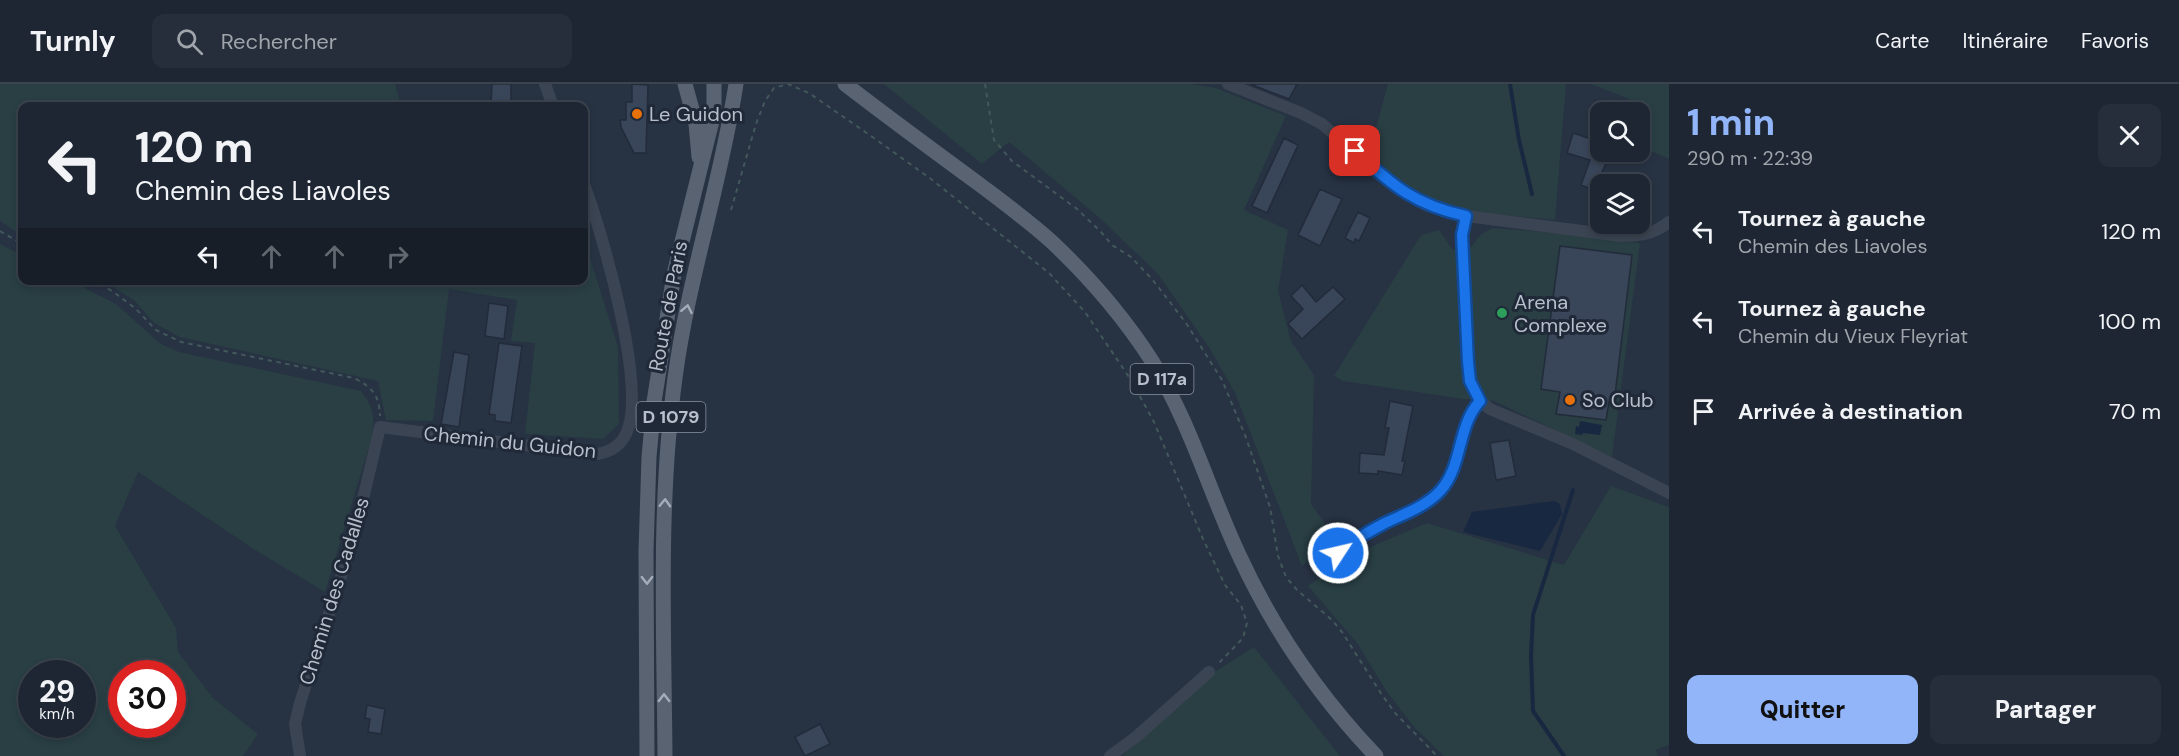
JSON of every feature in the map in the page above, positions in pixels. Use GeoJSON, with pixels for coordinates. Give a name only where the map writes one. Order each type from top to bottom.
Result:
{"type":"FeatureCollection","features":[{"type":"Feature","properties":{"kind":"main road"},"geometry":{"type":"LineString","coordinates":[[685,84],[696,124],[700,169]]}},
{"type":"Feature","properties":{"kind":"main road","name":"Route de Paris"},"geometry":{"type":"LineString","coordinates":[[647,756],[646,551],[652,424],[674,274],[714,113],[714,84]]}},
{"type":"Feature","properties":{"kind":"main road","name":"Route de Paris"},"geometry":{"type":"LineString","coordinates":[[664,756],[664,539],[669,433],[682,332],[730,122],[736,84]]}},
{"type":"Feature","properties":{"kind":"main road","name":"D 117a"},"geometry":{"type":"LineString","coordinates":[[844,84],[1053,242],[1108,302],[1151,361],[1169,391],[1190,434],[1239,555],[1261,600],[1311,677],[1341,717],[1376,756]]}},
{"type":"Feature","properties":{"kind":"street"},"geometry":{"type":"LineString","coordinates":[[545,84],[552,102]]}},
{"type":"Feature","properties":{"kind":"street"},"geometry":{"type":"LineString","coordinates":[[1228,84],[1301,113],[1322,124],[1391,183],[1413,199],[1428,206],[1466,216],[1621,236],[1652,233],[1669,222]]}},
{"type":"Feature","properties":{"kind":"street","name":"Chemin du Guidon"},"geometry":{"type":"LineString","coordinates":[[380,427],[597,454],[609,452],[618,445],[629,426],[632,391],[630,366],[610,270],[588,197]]}},
{"type":"Feature","properties":{"kind":"street"},"geometry":{"type":"LineString","coordinates":[[1466,216],[1462,235],[1468,362],[1470,381],[1480,401],[1502,415],[1573,444],[1669,493]]}},
{"type":"Feature","properties":{"kind":"street"},"geometry":{"type":"LineString","coordinates":[[1338,553],[1351,542],[1415,509],[1442,489],[1454,466],[1468,416],[1480,401]]}},
{"type":"Feature","properties":{"kind":"street","name":"Chemin des Cadalles"},"geometry":{"type":"LineString","coordinates":[[300,756],[295,724],[354,537],[380,427]]}},
{"type":"Feature","properties":{"kind":"street"},"geometry":{"type":"LineString","coordinates":[[1110,756],[1136,737],[1209,672]]}},
{"type":"Feature","properties":{"kind":"path"},"geometry":{"type":"LineString","coordinates":[[731,210],[765,101],[774,88],[788,84],[809,93],[931,179],[1049,273],[1085,312],[1131,380],[1154,423],[1225,585],[1241,605],[1247,623],[1243,638],[1209,672]]}},
{"type":"Feature","properties":{"kind":"path"},"geometry":{"type":"LineString","coordinates":[[985,84],[994,140],[1012,161],[1077,209],[1112,245],[1131,257],[1152,279],[1186,322],[1222,380],[1245,435],[1270,507],[1278,556],[1286,577],[1297,590],[1332,620],[1389,704],[1437,756]]}},
{"type":"Feature","properties":{"kind":"path"},"geometry":{"type":"LineString","coordinates":[[0,231],[18,242]]}},
{"type":"Feature","properties":{"kind":"path"},"geometry":{"type":"LineString","coordinates":[[101,285],[135,308],[156,330],[180,342],[354,378],[365,384],[379,399],[380,427]]}},
{"type":"Feature","properties":{"kind":"green space"},"geometry":{"type":"Polygon","coordinates":[[[0,84],[395,84],[400,102],[18,102],[18,233],[0,221],[0,84]]]}},
{"type":"Feature","properties":{"kind":"green space"},"geometry":{"type":"Polygon","coordinates":[[[884,84],[1191,84],[1216,88],[1286,116],[1244,210],[1288,230],[1278,291],[1291,341],[1314,375],[1311,504],[1337,540],[1302,566],[1235,393],[1210,349],[1158,274],[1102,220],[1009,142],[982,164],[884,84]]]}},
{"type":"Feature","properties":{"kind":"green space"},"geometry":{"type":"Polygon","coordinates":[[[1388,84],[1566,84],[1555,220],[1486,213],[1451,206],[1419,194],[1390,175],[1374,161],[1379,142],[1373,139],[1388,84]]]}},
{"type":"Feature","properties":{"kind":"green space"},"geometry":{"type":"Polygon","coordinates":[[[1591,84],[1669,84],[1669,159],[1650,150],[1652,108],[1650,102],[1637,102],[1591,84]]]}},
{"type":"Feature","properties":{"kind":"green space","name":"Arena Complexe"},"geometry":{"type":"Polygon","coordinates":[[[1493,228],[1561,233],[1640,243],[1612,457],[1494,401],[1463,399],[1343,381],[1334,376],[1421,235],[1439,230],[1453,250],[1471,247],[1481,234],[1493,228]]]}},
{"type":"Feature","properties":{"kind":"green space"},"geometry":{"type":"Polygon","coordinates":[[[0,244],[18,253],[18,285],[79,285],[116,304],[161,344],[179,352],[361,391],[369,403],[373,423],[372,437],[325,592],[255,550],[138,472],[115,526],[176,628],[178,652],[184,660],[108,660],[108,738],[186,738],[186,663],[213,698],[258,734],[243,756],[0,756],[0,244]]]}},
{"type":"Feature","properties":{"kind":"green space"},"geometry":{"type":"Polygon","coordinates":[[[588,252],[618,347],[619,424],[603,439],[525,434],[535,343],[511,341],[517,300],[449,289],[433,421],[386,420],[378,381],[180,337],[154,323],[134,300],[110,285],[588,285],[588,252]]]}},
{"type":"Feature","properties":{"kind":"green space"},"geometry":{"type":"Polygon","coordinates":[[[1611,486],[1669,507],[1669,745],[1656,750],[1658,756],[1444,756],[1415,728],[1387,692],[1357,643],[1308,586],[1356,553],[1427,523],[1564,565],[1611,486]]]}},
{"type":"Feature","properties":{"kind":"green space"},"geometry":{"type":"Polygon","coordinates":[[[1254,647],[1340,756],[1122,756],[1216,671],[1254,647]]]}},
{"type":"Feature","properties":{"kind":"water"},"geometry":{"type":"Polygon","coordinates":[[[1580,421],[1602,425],[1600,435],[1575,434],[1576,426],[1579,427],[1580,421]]]}},
{"type":"Feature","properties":{"kind":"water"},"geometry":{"type":"Polygon","coordinates":[[[1554,501],[1560,504],[1562,514],[1540,551],[1463,532],[1472,512],[1554,501]]]}},
{"type":"Feature","properties":{"kind":"building"},"geometry":{"type":"Polygon","coordinates":[[[492,84],[511,84],[511,102],[491,102],[492,84]]]}},
{"type":"Feature","properties":{"kind":"building","name":"Le Guidon"},"geometry":{"type":"Polygon","coordinates":[[[632,84],[648,85],[646,153],[634,153],[621,127],[620,120],[626,120],[626,102],[632,102],[632,84]]]}},
{"type":"Feature","properties":{"kind":"building"},"geometry":{"type":"Polygon","coordinates":[[[1250,84],[1297,84],[1289,99],[1250,84]]]}},
{"type":"Feature","properties":{"kind":"building"},"geometry":{"type":"Polygon","coordinates":[[[1573,133],[1590,139],[1590,160],[1567,153],[1573,133]]]}},
{"type":"Feature","properties":{"kind":"building"},"geometry":{"type":"Polygon","coordinates":[[[1284,138],[1298,145],[1267,213],[1252,206],[1284,138]]]}},
{"type":"Feature","properties":{"kind":"building"},"geometry":{"type":"Polygon","coordinates":[[[1590,160],[1590,162],[1607,162],[1601,174],[1590,174],[1590,188],[1581,185],[1590,160]]]}},
{"type":"Feature","properties":{"kind":"building"},"geometry":{"type":"Polygon","coordinates":[[[1320,189],[1342,199],[1320,246],[1298,235],[1320,189]]]}},
{"type":"Feature","properties":{"kind":"building"},"geometry":{"type":"Polygon","coordinates":[[[1358,212],[1370,218],[1359,241],[1355,239],[1354,243],[1345,238],[1358,212]]]}},
{"type":"Feature","properties":{"kind":"building"},"geometry":{"type":"Polygon","coordinates":[[[1560,246],[1632,255],[1614,403],[1609,402],[1606,420],[1556,414],[1560,392],[1541,389],[1560,246]]]}},
{"type":"Feature","properties":{"kind":"building"},"geometry":{"type":"Polygon","coordinates":[[[1302,285],[1316,302],[1333,287],[1345,299],[1302,339],[1288,324],[1303,309],[1291,296],[1302,285]]]}},
{"type":"Feature","properties":{"kind":"building"},"geometry":{"type":"Polygon","coordinates":[[[489,303],[508,306],[504,339],[485,336],[489,303]]]}},
{"type":"Feature","properties":{"kind":"building"},"geometry":{"type":"Polygon","coordinates":[[[499,343],[522,346],[511,423],[495,421],[495,415],[489,414],[499,343]]]}},
{"type":"Feature","properties":{"kind":"building"},"geometry":{"type":"Polygon","coordinates":[[[454,352],[469,355],[459,427],[441,424],[454,352]]]}},
{"type":"Feature","properties":{"kind":"building"},"geometry":{"type":"Polygon","coordinates":[[[1390,401],[1413,406],[1402,461],[1405,461],[1402,475],[1378,471],[1378,474],[1359,473],[1360,453],[1384,455],[1389,428],[1385,428],[1390,401]]]}},
{"type":"Feature","properties":{"kind":"building"},"geometry":{"type":"Polygon","coordinates":[[[1509,440],[1516,476],[1496,480],[1490,443],[1509,440]]]}},
{"type":"Feature","properties":{"kind":"building"},"geometry":{"type":"Polygon","coordinates":[[[367,705],[385,709],[381,734],[368,732],[370,719],[365,718],[367,705]]]}},
{"type":"Feature","properties":{"kind":"building"},"geometry":{"type":"Polygon","coordinates":[[[820,724],[830,744],[805,756],[795,737],[820,724]]]}},
{"type":"Feature","properties":{"kind":"waterway"},"geometry":{"type":"LineString","coordinates":[[1510,84],[1519,140],[1532,194]]}},
{"type":"Feature","properties":{"kind":"waterway"},"geometry":{"type":"LineString","coordinates":[[1564,756],[1533,711],[1531,656],[1533,615],[1573,490]]}},
{"type":"Feature","properties":{"kind":"place","name":"Le Guidon"},"geometry":{"type":"Point","coordinates":[637,114]}},
{"type":"Feature","properties":{"kind":"place","name":"Arena Complexe"},"geometry":{"type":"Point","coordinates":[1502,313]}},
{"type":"Feature","properties":{"kind":"place","name":"So Club"},"geometry":{"type":"Point","coordinates":[1570,400]}},
{"type":"Feature","properties":{"kind":"route"},"geometry":{"type":"LineString","coordinates":[[1338,553],[1351,542],[1415,509],[1442,489],[1454,466],[1468,416],[1480,401],[1470,381],[1468,362],[1462,235],[1466,216],[1449,213],[1413,199],[1398,189],[1355,151]]}}]}
